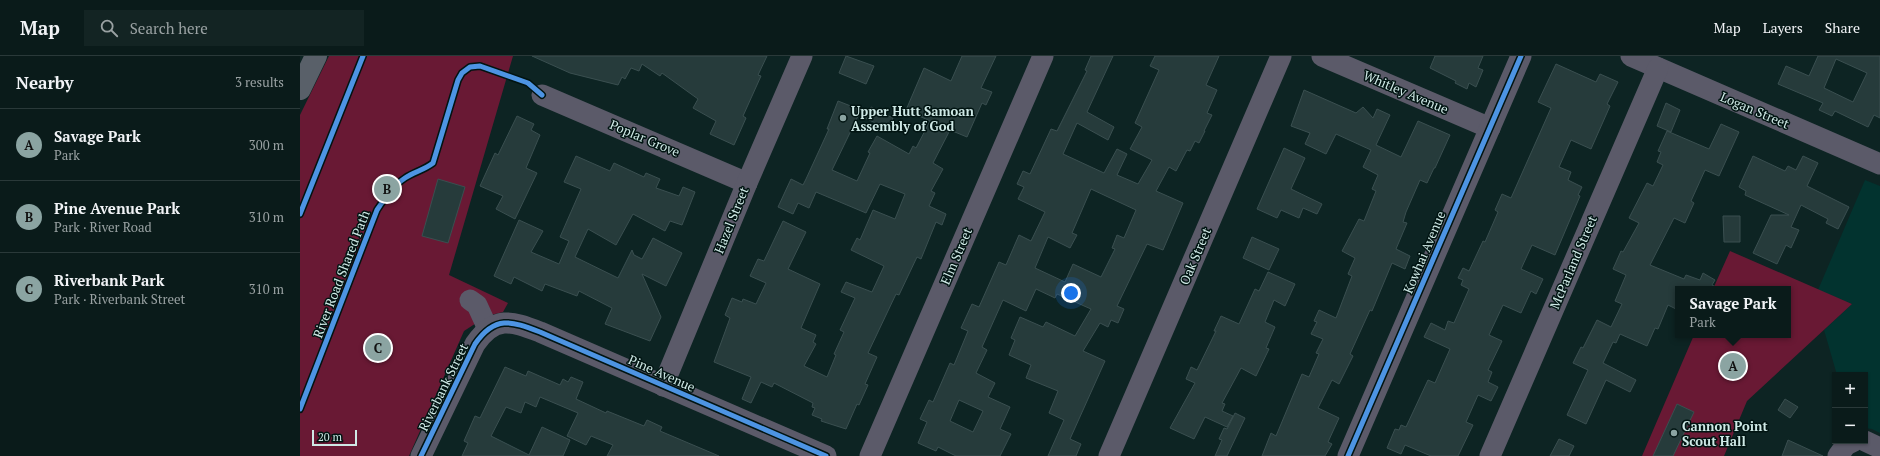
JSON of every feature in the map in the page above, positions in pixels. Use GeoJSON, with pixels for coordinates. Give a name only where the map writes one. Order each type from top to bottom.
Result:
{"type":"FeatureCollection","features":[{"type":"Feature","properties":{"kind":"highway"},"geometry":{"type":"LineString","coordinates":[[300,62],[303,56]]}},
{"type":"Feature","properties":{"kind":"highway"},"geometry":{"type":"LineString","coordinates":[[300,89],[316,56]]}},
{"type":"Feature","properties":{"kind":"street","name":"Hazel Street"},"geometry":{"type":"LineString","coordinates":[[663,386],[747,182],[802,56]]}},
{"type":"Feature","properties":{"kind":"street","name":"Elm Street"},"geometry":{"type":"LineString","coordinates":[[870,456],[1042,56]]}},
{"type":"Feature","properties":{"kind":"street","name":"Oak Street"},"geometry":{"type":"LineString","coordinates":[[1109,456],[1281,56]]}},
{"type":"Feature","properties":{"kind":"street","name":"Whitley Avenue"},"geometry":{"type":"LineString","coordinates":[[1322,56],[1490,128]]}},
{"type":"Feature","properties":{"kind":"street","name":"Kowhai Avenue"},"geometry":{"type":"LineString","coordinates":[[1348,456],[1521,56]]}},
{"type":"Feature","properties":{"kind":"street","name":"Logan Street"},"geometry":{"type":"LineString","coordinates":[[1631,56],[1880,164]]}},
{"type":"Feature","properties":{"kind":"street","name":"McParland Street"},"geometry":{"type":"LineString","coordinates":[[1490,456],[1658,68]]}},
{"type":"Feature","properties":{"kind":"street","name":"Poplar Grove"},"geometry":{"type":"LineString","coordinates":[[542,95],[747,182]]}},
{"type":"Feature","properties":{"kind":"street"},"geometry":{"type":"LineString","coordinates":[[470,300],[476,305],[488,329]]}},
{"type":"Feature","properties":{"kind":"street","name":"Pine Avenue"},"geometry":{"type":"LineString","coordinates":[[488,329],[500,323],[510,322],[520,325],[826,456]]}},
{"type":"Feature","properties":{"kind":"street","name":"Riverbank Street"},"geometry":{"type":"LineString","coordinates":[[421,456],[475,344],[488,329]]}},
{"type":"Feature","properties":{"kind":"street"},"geometry":{"type":"LineString","coordinates":[[1868,442],[1880,448]]}},
{"type":"Feature","properties":{"kind":"street"},"geometry":{"type":"LineString","coordinates":[[1838,456],[1848,444]]}},
{"type":"Feature","properties":{"kind":"shaded area"},"geometry":{"type":"Polygon","coordinates":[[[329,56],[513,56],[449,275],[508,303],[503,312],[487,316],[464,331],[409,456],[300,456],[300,115],[329,56]]]}},
{"type":"Feature","properties":{"kind":"shaded area"},"geometry":{"type":"Polygon","coordinates":[[[1865,180],[1880,186],[1880,433],[1868,428],[1868,372],[1836,372],[1824,330],[1852,304],[1818,290],[1865,180]]]}},
{"type":"Feature","properties":{"kind":"shaded area"},"geometry":{"type":"Polygon","coordinates":[[[1730,251],[1852,304],[1747,401],[1724,456],[1642,456],[1693,338],[1791,338],[1791,286],[1714,286],[1730,251]]]}},
{"type":"Feature","properties":{"kind":"building"},"geometry":{"type":"Polygon","coordinates":[[[532,56],[767,56],[758,75],[761,76],[743,116],[746,118],[734,145],[710,134],[716,121],[693,108],[698,99],[662,73],[660,76],[642,64],[639,71],[631,68],[625,79],[622,77],[618,85],[570,73],[532,56]]]}},
{"type":"Feature","properties":{"kind":"building"},"geometry":{"type":"Polygon","coordinates":[[[846,56],[874,66],[866,84],[839,73],[846,56]]]}},
{"type":"Feature","properties":{"kind":"building"},"geometry":{"type":"Polygon","coordinates":[[[962,56],[996,56],[981,88],[992,92],[986,105],[982,103],[967,137],[950,130],[933,163],[943,169],[931,191],[935,193],[929,206],[946,214],[942,225],[936,222],[921,259],[917,257],[899,295],[896,294],[868,353],[877,357],[865,384],[868,385],[859,405],[857,404],[846,429],[821,421],[822,419],[812,415],[815,408],[812,407],[813,403],[774,383],[772,387],[761,382],[751,403],[742,399],[751,377],[714,362],[730,318],[725,315],[732,298],[742,302],[743,299],[756,304],[766,283],[750,276],[758,259],[764,261],[783,221],[806,232],[788,269],[820,284],[801,328],[816,335],[813,342],[816,344],[804,366],[827,377],[836,355],[834,354],[844,332],[840,330],[855,298],[841,292],[846,282],[872,292],[884,266],[851,250],[857,238],[860,240],[873,210],[895,219],[905,194],[880,184],[866,213],[816,192],[809,208],[798,203],[793,214],[778,207],[791,179],[803,185],[829,129],[827,129],[838,101],[861,110],[832,170],[857,181],[870,153],[868,152],[877,136],[909,154],[913,146],[916,148],[930,121],[906,110],[924,68],[951,81],[962,56]]]}},
{"type":"Feature","properties":{"kind":"building"},"geometry":{"type":"Polygon","coordinates":[[[1091,56],[1113,56],[1087,112],[1114,127],[1108,140],[1077,123],[1063,154],[1104,173],[1117,149],[1127,154],[1117,175],[1138,184],[1152,160],[1130,149],[1142,127],[1135,123],[1159,70],[1150,66],[1155,56],[1219,56],[1206,85],[1217,90],[1207,113],[1212,115],[1205,131],[1199,143],[1195,141],[1190,151],[1187,150],[1176,171],[1169,167],[1156,191],[1183,203],[1163,250],[1147,244],[1117,306],[1124,309],[1118,323],[1111,320],[1108,327],[1100,323],[1083,351],[1105,361],[1070,439],[1081,444],[1076,456],[1048,456],[1064,420],[1049,413],[1058,391],[1026,378],[1031,365],[1009,355],[1015,340],[1011,338],[1020,317],[1043,327],[1046,322],[1075,336],[1091,309],[1057,294],[1055,298],[1036,289],[1026,311],[1003,300],[982,347],[987,350],[976,373],[995,383],[988,397],[1010,407],[1000,429],[1011,434],[1000,456],[956,456],[938,447],[936,451],[918,443],[927,422],[920,419],[929,400],[933,402],[950,363],[954,365],[968,331],[961,328],[972,304],[979,307],[999,262],[1006,265],[1019,235],[1031,241],[1045,212],[1018,199],[1024,187],[1017,184],[1023,171],[1030,174],[1051,129],[1057,131],[1087,71],[1085,70],[1091,56]],[[1091,189],[1072,233],[1077,235],[1070,248],[1048,237],[1035,268],[1065,282],[1073,264],[1101,277],[1115,249],[1112,248],[1117,235],[1124,238],[1136,210],[1091,189]],[[959,400],[950,421],[973,432],[983,411],[959,400]]]}},
{"type":"Feature","properties":{"kind":"building"},"geometry":{"type":"Polygon","coordinates":[[[1435,56],[1483,56],[1478,68],[1483,70],[1476,87],[1469,83],[1467,89],[1455,83],[1456,81],[1430,68],[1435,56]]]}},
{"type":"Feature","properties":{"kind":"building"},"geometry":{"type":"Polygon","coordinates":[[[1818,56],[1880,56],[1880,118],[1874,115],[1868,127],[1835,111],[1832,116],[1819,110],[1823,103],[1778,84],[1786,66],[1809,76],[1818,56]],[[1836,59],[1824,88],[1853,102],[1867,73],[1836,59]]]}},
{"type":"Feature","properties":{"kind":"building"},"geometry":{"type":"Polygon","coordinates":[[[1556,64],[1596,82],[1600,74],[1618,82],[1607,104],[1610,106],[1591,149],[1571,140],[1559,167],[1571,172],[1568,180],[1582,187],[1578,195],[1580,196],[1555,255],[1532,245],[1521,269],[1543,279],[1536,294],[1531,291],[1521,313],[1503,305],[1489,335],[1502,341],[1488,370],[1492,372],[1488,382],[1498,387],[1491,401],[1478,395],[1466,422],[1473,425],[1458,456],[1431,456],[1405,445],[1401,454],[1387,448],[1395,429],[1399,430],[1401,425],[1406,427],[1428,380],[1435,383],[1450,349],[1424,337],[1431,323],[1445,330],[1448,321],[1454,323],[1469,289],[1461,285],[1463,280],[1458,278],[1463,268],[1469,271],[1483,241],[1485,242],[1498,212],[1495,210],[1502,194],[1511,198],[1551,108],[1538,102],[1556,64]]]}},
{"type":"Feature","properties":{"kind":"building"},"geometry":{"type":"Polygon","coordinates":[[[1304,90],[1356,113],[1363,107],[1373,118],[1377,109],[1390,115],[1376,145],[1401,157],[1418,121],[1450,135],[1427,183],[1420,180],[1406,212],[1403,222],[1407,223],[1396,249],[1410,256],[1405,269],[1392,263],[1372,311],[1370,310],[1350,354],[1353,356],[1339,384],[1332,380],[1318,408],[1339,418],[1328,442],[1332,444],[1325,456],[1262,456],[1271,433],[1276,436],[1302,374],[1309,377],[1319,354],[1316,353],[1323,339],[1311,334],[1317,322],[1314,321],[1319,310],[1336,318],[1352,276],[1348,274],[1355,258],[1342,251],[1359,219],[1364,221],[1376,191],[1372,189],[1378,175],[1363,167],[1371,150],[1336,134],[1326,154],[1305,144],[1310,133],[1291,126],[1304,90]]]}},
{"type":"Feature","properties":{"kind":"building"},"geometry":{"type":"Polygon","coordinates":[[[1666,103],[1680,110],[1671,132],[1657,126],[1666,103]]]}},
{"type":"Feature","properties":{"kind":"building"},"geometry":{"type":"Polygon","coordinates":[[[871,107],[893,118],[888,129],[865,118],[871,107]]]}},
{"type":"Feature","properties":{"kind":"building"},"geometry":{"type":"Polygon","coordinates":[[[517,116],[534,124],[531,130],[540,135],[526,168],[537,173],[515,219],[496,209],[503,196],[480,186],[495,153],[498,155],[517,116]]]}},
{"type":"Feature","properties":{"kind":"building"},"geometry":{"type":"Polygon","coordinates":[[[1721,124],[1739,132],[1719,176],[1705,170],[1691,201],[1694,203],[1685,223],[1674,218],[1650,265],[1684,279],[1686,275],[1700,280],[1703,273],[1715,280],[1712,285],[1714,286],[1675,286],[1675,308],[1668,305],[1658,329],[1655,328],[1647,346],[1620,334],[1616,343],[1613,342],[1603,363],[1636,380],[1630,392],[1606,380],[1586,424],[1567,415],[1588,370],[1573,363],[1581,347],[1583,348],[1597,320],[1611,327],[1622,304],[1615,301],[1626,275],[1613,269],[1621,251],[1623,252],[1639,223],[1629,218],[1647,183],[1653,186],[1663,165],[1657,162],[1661,152],[1658,151],[1667,131],[1709,149],[1721,124]]]}},
{"type":"Feature","properties":{"kind":"building"},"geometry":{"type":"Polygon","coordinates":[[[1284,148],[1305,158],[1291,189],[1322,204],[1317,214],[1303,208],[1299,218],[1281,210],[1277,218],[1257,209],[1284,148]]]}},
{"type":"Feature","properties":{"kind":"building"},"geometry":{"type":"Polygon","coordinates":[[[576,156],[610,171],[614,163],[644,177],[646,173],[660,179],[656,188],[679,196],[683,187],[695,192],[682,225],[670,221],[665,231],[633,214],[616,245],[588,229],[575,257],[618,278],[632,250],[634,255],[642,259],[653,238],[682,253],[666,286],[642,274],[661,317],[650,341],[605,324],[612,308],[579,291],[577,296],[545,284],[542,291],[514,277],[511,284],[494,276],[519,220],[543,231],[531,252],[559,264],[569,241],[560,237],[581,189],[564,182],[576,156]]]}},
{"type":"Feature","properties":{"kind":"building"},"geometry":{"type":"Polygon","coordinates":[[[1753,156],[1785,171],[1788,166],[1796,170],[1803,156],[1818,163],[1807,186],[1849,207],[1838,229],[1826,223],[1828,219],[1801,205],[1791,227],[1799,230],[1791,248],[1786,245],[1777,264],[1753,253],[1771,215],[1789,215],[1745,195],[1746,191],[1739,187],[1753,156]]]}},
{"type":"Feature","properties":{"kind":"building"},"geometry":{"type":"Polygon","coordinates":[[[438,179],[465,187],[448,243],[422,236],[438,179]]]}},
{"type":"Feature","properties":{"kind":"building"},"geometry":{"type":"Polygon","coordinates":[[[1723,216],[1740,216],[1740,242],[1724,242],[1723,216]]]}},
{"type":"Feature","properties":{"kind":"building"},"geometry":{"type":"Polygon","coordinates":[[[1252,237],[1279,249],[1269,270],[1243,258],[1252,237]]]}},
{"type":"Feature","properties":{"kind":"building"},"geometry":{"type":"Polygon","coordinates":[[[1268,272],[1295,284],[1285,306],[1274,300],[1265,322],[1275,327],[1266,348],[1269,349],[1256,376],[1241,368],[1222,403],[1225,404],[1222,411],[1233,416],[1227,427],[1205,417],[1194,439],[1170,428],[1195,383],[1186,379],[1191,367],[1197,370],[1216,331],[1214,331],[1221,316],[1239,324],[1255,289],[1259,291],[1268,272]]]}},
{"type":"Feature","properties":{"kind":"building"},"geometry":{"type":"Polygon","coordinates":[[[505,367],[526,376],[528,371],[560,385],[563,379],[568,382],[571,377],[583,382],[576,399],[606,413],[607,411],[644,426],[647,420],[662,427],[660,431],[719,456],[607,456],[613,445],[591,436],[586,445],[567,436],[578,413],[540,397],[536,407],[525,402],[521,413],[506,407],[491,436],[529,455],[542,427],[570,440],[563,456],[462,456],[468,443],[464,441],[475,416],[480,418],[505,367]]]}},
{"type":"Feature","properties":{"kind":"building"},"geometry":{"type":"Polygon","coordinates":[[[1785,399],[1798,407],[1790,418],[1778,410],[1785,399]]]}},
{"type":"Feature","properties":{"kind":"building","name":"Cannon Point Scout Hall"},"geometry":{"type":"Polygon","coordinates":[[[1677,404],[1694,412],[1673,456],[1653,456],[1677,404]]]}},
{"type":"Feature","properties":{"kind":"building"},"geometry":{"type":"Polygon","coordinates":[[[1235,413],[1245,418],[1227,456],[1215,456],[1222,440],[1219,439],[1224,428],[1227,429],[1235,413]]]}},
{"type":"Feature","properties":{"kind":"building"},"geometry":{"type":"Polygon","coordinates":[[[1559,439],[1574,446],[1569,456],[1550,456],[1559,439]]]}},
{"type":"Feature","properties":{"kind":"building"},"geometry":{"type":"Polygon","coordinates":[[[1788,440],[1823,456],[1782,456],[1788,440]]]}},
{"type":"Feature","properties":{"kind":"cycle path"},"geometry":{"type":"LineString","coordinates":[[300,214],[363,56]]}},
{"type":"Feature","properties":{"kind":"cycle path"},"geometry":{"type":"LineString","coordinates":[[1348,456],[1521,56]]}},
{"type":"Feature","properties":{"kind":"cycle path","name":"River Road Shared Path"},"geometry":{"type":"LineString","coordinates":[[300,409],[377,210],[390,192],[401,181],[433,163],[458,80],[462,73],[470,67],[480,66],[528,83],[542,95]]}},
{"type":"Feature","properties":{"kind":"cycle path"},"geometry":{"type":"LineString","coordinates":[[421,456],[475,344],[490,328],[504,323],[512,323],[540,332],[826,456]]}},
{"type":"Feature","properties":{"kind":"place","name":"Upper Hutt Samoan Assembly of God"},"geometry":{"type":"Point","coordinates":[843,118]}},
{"type":"Feature","properties":{"kind":"place","name":"Pine Avenue Park"},"geometry":{"type":"Point","coordinates":[387,189]}},
{"type":"Feature","properties":{"kind":"place","name":"Riverbank Park"},"geometry":{"type":"Point","coordinates":[378,348]}},
{"type":"Feature","properties":{"kind":"place","name":"Savage Park"},"geometry":{"type":"Point","coordinates":[1733,366]}},
{"type":"Feature","properties":{"kind":"place","name":"Cannon Point Scout Hall"},"geometry":{"type":"Point","coordinates":[1674,433]}}]}
